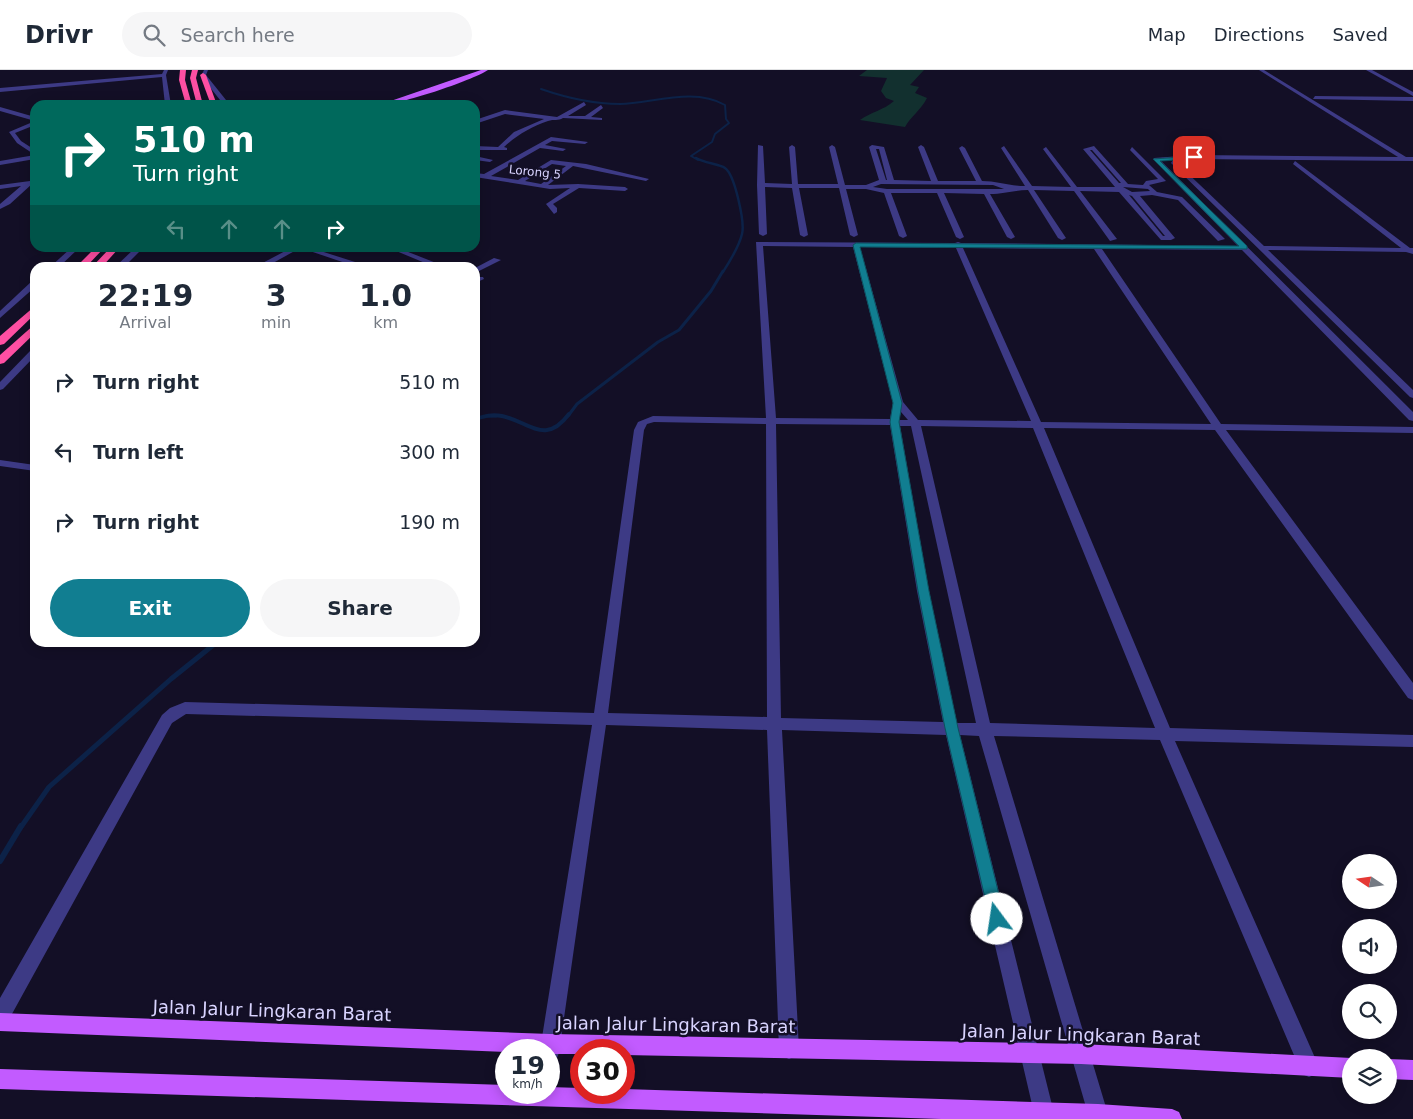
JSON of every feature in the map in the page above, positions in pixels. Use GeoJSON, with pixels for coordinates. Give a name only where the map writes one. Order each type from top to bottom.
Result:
{"type":"FeatureCollection","features":[{"type":"Feature","properties":{"kind":"highway"},"geometry":{"type":"LineString","coordinates":[[183,70],[182,80],[188,100]]}},
{"type":"Feature","properties":{"kind":"highway"},"geometry":{"type":"LineString","coordinates":[[195,70],[193,78],[199,100]]}},
{"type":"Feature","properties":{"kind":"highway"},"geometry":{"type":"LineString","coordinates":[[204,72],[212,100]]}},
{"type":"Feature","properties":{"kind":"highway"},"geometry":{"type":"LineString","coordinates":[[85,262],[96,252]]}},
{"type":"Feature","properties":{"kind":"highway"},"geometry":{"type":"LineString","coordinates":[[101,262],[111,252]]}},
{"type":"Feature","properties":{"kind":"highway"},"geometry":{"type":"LineString","coordinates":[[0,342],[30,314]]}},
{"type":"Feature","properties":{"kind":"highway"},"geometry":{"type":"LineString","coordinates":[[0,361],[30,332]]}},
{"type":"Feature","properties":{"kind":"main road"},"geometry":{"type":"LineString","coordinates":[[399,100],[486,70]]}},
{"type":"Feature","properties":{"kind":"main road","name":"Jalan Jalur Lingkaran Barat"},"geometry":{"type":"LineString","coordinates":[[0,1022],[495,1045]]}},
{"type":"Feature","properties":{"kind":"main road","name":"Jalan Jalur Lingkaran Barat"},"geometry":{"type":"LineString","coordinates":[[560,1048],[1030,1052],[1309,1068],[1342,1068]]}},
{"type":"Feature","properties":{"kind":"main road"},"geometry":{"type":"LineString","coordinates":[[1397,1069],[1413,1070]]}},
{"type":"Feature","properties":{"kind":"main road"},"geometry":{"type":"LineString","coordinates":[[0,1079],[495,1094]]}},
{"type":"Feature","properties":{"kind":"main road"},"geometry":{"type":"LineString","coordinates":[[560,1096],[1098,1114],[1172,1119]]}},
{"type":"Feature","properties":{"kind":"street"},"geometry":{"type":"LineString","coordinates":[[1261,70],[1405,159]]}},
{"type":"Feature","properties":{"kind":"street"},"geometry":{"type":"LineString","coordinates":[[1271,70],[1413,161]]}},
{"type":"Feature","properties":{"kind":"street"},"geometry":{"type":"LineString","coordinates":[[1368,70],[1413,94]]}},
{"type":"Feature","properties":{"kind":"street"},"geometry":{"type":"LineString","coordinates":[[0,90],[165,72],[168,100]]}},
{"type":"Feature","properties":{"kind":"street"},"geometry":{"type":"LineString","coordinates":[[204,72],[224,100]]}},
{"type":"Feature","properties":{"kind":"street"},"geometry":{"type":"LineString","coordinates":[[70,90],[72,83]]}},
{"type":"Feature","properties":{"kind":"street"},"geometry":{"type":"LineString","coordinates":[[1316,98],[1413,98]]}},
{"type":"Feature","properties":{"kind":"street"},"geometry":{"type":"LineString","coordinates":[[480,120],[505,112],[558,119],[584,104]]}},
{"type":"Feature","properties":{"kind":"street"},"geometry":{"type":"LineString","coordinates":[[586,118],[601,107]]}},
{"type":"Feature","properties":{"kind":"street"},"geometry":{"type":"LineString","coordinates":[[0,109],[30,118]]}},
{"type":"Feature","properties":{"kind":"street"},"geometry":{"type":"LineString","coordinates":[[564,117],[600,119]]}},
{"type":"Feature","properties":{"kind":"street"},"geometry":{"type":"LineString","coordinates":[[499,149],[516,133],[550,118]]}},
{"type":"Feature","properties":{"kind":"street"},"geometry":{"type":"LineString","coordinates":[[30,125],[12,132],[19,142],[30,151]]}},
{"type":"Feature","properties":{"kind":"street"},"geometry":{"type":"LineString","coordinates":[[480,180],[553,138],[585,142]]}},
{"type":"Feature","properties":{"kind":"street"},"geometry":{"type":"LineString","coordinates":[[538,146],[563,149]]}},
{"type":"Feature","properties":{"kind":"street"},"geometry":{"type":"LineString","coordinates":[[760,146],[763,234]]}},
{"type":"Feature","properties":{"kind":"street"},"geometry":{"type":"LineString","coordinates":[[792,147],[795,186],[804,235]]}},
{"type":"Feature","properties":{"kind":"street"},"geometry":{"type":"LineString","coordinates":[[832,147],[854,235]]}},
{"type":"Feature","properties":{"kind":"street"},"geometry":{"type":"LineString","coordinates":[[883,182],[872,147],[880,147],[891,182]]}},
{"type":"Feature","properties":{"kind":"street"},"geometry":{"type":"LineString","coordinates":[[921,147],[935,182]]}},
{"type":"Feature","properties":{"kind":"street"},"geometry":{"type":"LineString","coordinates":[[480,148],[508,150],[507,152]]}},
{"type":"Feature","properties":{"kind":"street"},"geometry":{"type":"LineString","coordinates":[[962,148],[980,183]]}},
{"type":"Feature","properties":{"kind":"street"},"geometry":{"type":"LineString","coordinates":[[1004,148],[1062,238]]}},
{"type":"Feature","properties":{"kind":"street"},"geometry":{"type":"LineString","coordinates":[[1046,148],[1113,238]]}},
{"type":"Feature","properties":{"kind":"street"},"geometry":{"type":"LineString","coordinates":[[1122,188],[1086,148],[1094,148],[1122,188],[1161,238],[1171,238],[1134,194],[1122,188]]}},
{"type":"Feature","properties":{"kind":"street"},"geometry":{"type":"LineString","coordinates":[[1132,149],[1163,181],[1148,182],[1151,189],[1180,198],[1220,239]]}},
{"type":"Feature","properties":{"kind":"street"},"geometry":{"type":"LineString","coordinates":[[0,163],[30,156]]}},
{"type":"Feature","properties":{"kind":"street"},"geometry":{"type":"LineString","coordinates":[[480,159],[490,160]]}},
{"type":"Feature","properties":{"kind":"street"},"geometry":{"type":"LineString","coordinates":[[1156,159],[1405,159],[1413,161]]}},
{"type":"Feature","properties":{"kind":"street"},"geometry":{"type":"LineString","coordinates":[[1156,159],[1173,162],[1295,163],[1413,161]]}},
{"type":"Feature","properties":{"kind":"street"},"geometry":{"type":"LineString","coordinates":[[1156,159],[1179,189],[1244,248],[1413,418]]}},
{"type":"Feature","properties":{"kind":"street"},"geometry":{"type":"LineString","coordinates":[[519,182],[550,162],[572,164],[646,179]]}},
{"type":"Feature","properties":{"kind":"street"},"geometry":{"type":"LineString","coordinates":[[1173,162],[1413,395]]}},
{"type":"Feature","properties":{"kind":"street"},"geometry":{"type":"LineString","coordinates":[[1295,163],[1412,251]]}},
{"type":"Feature","properties":{"kind":"street"},"geometry":{"type":"LineString","coordinates":[[542,186],[572,164]]}},
{"type":"Feature","properties":{"kind":"street","name":"Lorong 5"},"geometry":{"type":"LineString","coordinates":[[480,176],[542,186],[578,186]]}},
{"type":"Feature","properties":{"kind":"street"},"geometry":{"type":"LineString","coordinates":[[867,186],[873,182],[935,182],[1001,184],[1008,188],[1179,189]]}},
{"type":"Feature","properties":{"kind":"street"},"geometry":{"type":"LineString","coordinates":[[0,207],[8,203],[27,184]]}},
{"type":"Feature","properties":{"kind":"street"},"geometry":{"type":"LineString","coordinates":[[0,187],[30,184]]}},
{"type":"Feature","properties":{"kind":"street"},"geometry":{"type":"LineString","coordinates":[[760,185],[867,186],[875,190],[887,191],[940,192],[1004,192],[1008,188]]}},
{"type":"Feature","properties":{"kind":"street"},"geometry":{"type":"LineString","coordinates":[[578,186],[624,189]]}},
{"type":"Feature","properties":{"kind":"street","name":"Lorong 5"},"geometry":{"type":"LineString","coordinates":[[554,212],[554,208],[549,204],[578,186]]}},
{"type":"Feature","properties":{"kind":"street"},"geometry":{"type":"LineString","coordinates":[[1134,194],[1151,189],[1179,189]]}},
{"type":"Feature","properties":{"kind":"street"},"geometry":{"type":"LineString","coordinates":[[887,191],[903,236]]}},
{"type":"Feature","properties":{"kind":"street"},"geometry":{"type":"LineString","coordinates":[[940,192],[1199,816],[1309,1068]]}},
{"type":"Feature","properties":{"kind":"street"},"geometry":{"type":"LineString","coordinates":[[986,192],[1011,237]]}},
{"type":"Feature","properties":{"kind":"street"},"geometry":{"type":"LineString","coordinates":[[789,1049],[774,724],[771,421],[758,245],[856,245],[959,240],[1096,246],[1244,248]]}},
{"type":"Feature","properties":{"kind":"street"},"geometry":{"type":"LineString","coordinates":[[856,245],[898,403],[894,422],[923,591],[951,728],[1044,1113]]}},
{"type":"Feature","properties":{"kind":"street"},"geometry":{"type":"LineString","coordinates":[[1096,246],[1219,428],[1413,694]]}},
{"type":"Feature","properties":{"kind":"street"},"geometry":{"type":"LineString","coordinates":[[1261,248],[1412,251]]}},
{"type":"Feature","properties":{"kind":"street"},"geometry":{"type":"LineString","coordinates":[[60,262],[71,252]]}},
{"type":"Feature","properties":{"kind":"street"},"geometry":{"type":"LineString","coordinates":[[124,262],[135,252]]}},
{"type":"Feature","properties":{"kind":"street"},"geometry":{"type":"LineString","coordinates":[[272,262],[289,252]]}},
{"type":"Feature","properties":{"kind":"street"},"geometry":{"type":"LineString","coordinates":[[318,252],[350,262]]}},
{"type":"Feature","properties":{"kind":"street"},"geometry":{"type":"LineString","coordinates":[[402,252],[424,262]]}},
{"type":"Feature","properties":{"kind":"street"},"geometry":{"type":"LineString","coordinates":[[480,268],[497,260]]}},
{"type":"Feature","properties":{"kind":"street"},"geometry":{"type":"LineString","coordinates":[[0,315],[30,288]]}},
{"type":"Feature","properties":{"kind":"street"},"geometry":{"type":"LineString","coordinates":[[0,387],[30,356]]}},
{"type":"Feature","properties":{"kind":"street"},"geometry":{"type":"LineString","coordinates":[[1397,380],[1413,380]]}},
{"type":"Feature","properties":{"kind":"street"},"geometry":{"type":"LineString","coordinates":[[898,403],[915,422],[984,728],[1098,1114]]}},
{"type":"Feature","properties":{"kind":"street"},"geometry":{"type":"LineString","coordinates":[[550,1039],[600,720],[641,424],[653,419],[1413,430]]}},
{"type":"Feature","properties":{"kind":"street"},"geometry":{"type":"LineString","coordinates":[[0,464],[30,467]]}},
{"type":"Feature","properties":{"kind":"street"},"geometry":{"type":"LineString","coordinates":[[0,1016],[167,719],[175,712],[185,708],[1413,741]]}},
{"type":"Feature","properties":{"kind":"green space"},"geometry":{"type":"Polygon","coordinates":[[[867,70],[924,70],[910,85],[919,87],[915,93],[927,98],[905,127],[860,120],[894,101],[886,98],[881,91],[887,78],[859,76],[867,70]]]}},
{"type":"Feature","properties":{"kind":"waterway"},"geometry":{"type":"LineString","coordinates":[[541,89],[570,98],[600,103],[620,104],[673,97],[700,97],[725,105],[726,119],[729,123],[715,134],[712,142],[691,156],[698,160]]}},
{"type":"Feature","properties":{"kind":"waterway"},"geometry":{"type":"LineString","coordinates":[[696,158],[725,168],[729,172],[736,189],[743,228],[737,249],[723,272]]}},
{"type":"Feature","properties":{"kind":"waterway"},"geometry":{"type":"LineString","coordinates":[[568,416],[577,404],[658,342],[679,330],[711,291],[723,271]]}},
{"type":"Feature","properties":{"kind":"waterway"},"geometry":{"type":"LineString","coordinates":[[488,416],[502,416],[537,429],[545,430],[552,429],[560,424],[569,414]]}},
{"type":"Feature","properties":{"kind":"waterway"},"geometry":{"type":"LineString","coordinates":[[480,418],[488,416]]}},
{"type":"Feature","properties":{"kind":"waterway"},"geometry":{"type":"LineString","coordinates":[[488,416],[496,416]]}},
{"type":"Feature","properties":{"kind":"waterway"},"geometry":{"type":"LineString","coordinates":[[21,827],[49,787],[171,679],[211,647]]}},
{"type":"Feature","properties":{"kind":"waterway"},"geometry":{"type":"LineString","coordinates":[[0,861],[21,826]]}},
{"type":"Feature","properties":{"kind":"route"},"geometry":{"type":"LineString","coordinates":[[997,919],[951,728],[923,591],[894,422],[898,403],[856,245],[958,244],[1244,248],[1156,159],[1194,157]]}}]}
